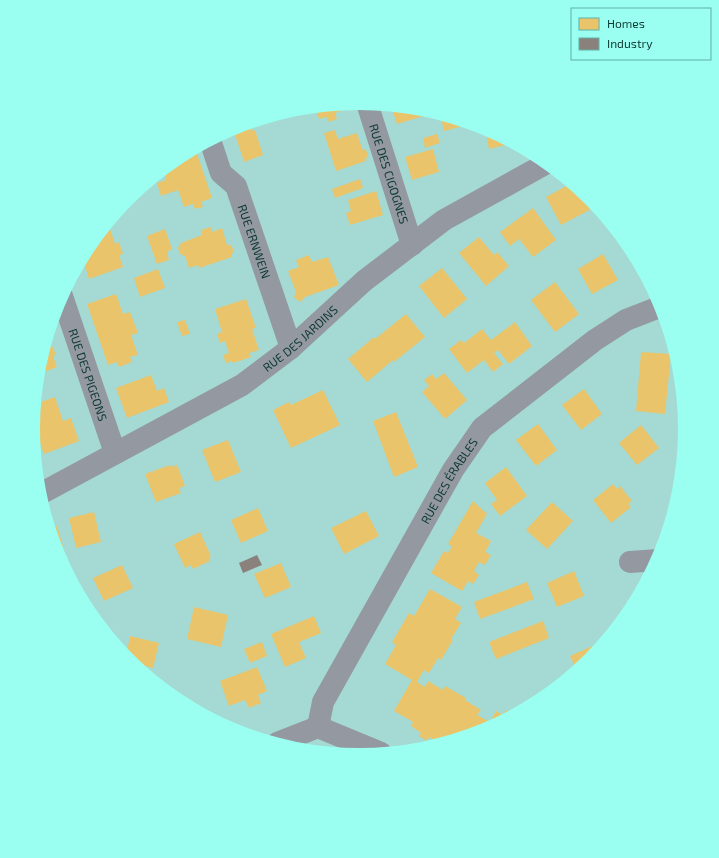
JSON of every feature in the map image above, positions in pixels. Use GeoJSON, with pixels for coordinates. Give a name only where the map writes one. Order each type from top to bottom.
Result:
{"type":"FeatureCollection","features":[{"type":"Feature","properties":{"kind":"street","name":"RUE DES CIGOGNES"},"geometry":{"type":"LineString","coordinates":[[369,110],[412,245]]}},
{"type":"Feature","properties":{"kind":"street","name":"RUE ERNWEIN"},"geometry":{"type":"LineString","coordinates":[[212,145],[221,173],[236,186],[291,348]]}},
{"type":"Feature","properties":{"kind":"street","name":"RUE DES JARDINS"},"geometry":{"type":"LineString","coordinates":[[46,491],[242,385],[291,348],[364,281],[444,220],[542,167]]}},
{"type":"Feature","properties":{"kind":"street","name":"RUE DES PIGEONS"},"geometry":{"type":"LineString","coordinates":[[65,305],[115,453]]}},
{"type":"Feature","properties":{"kind":"street","name":"RUE DES ÉRABLES"},"geometry":{"type":"LineString","coordinates":[[318,728],[323,702],[453,470],[482,428],[594,340],[626,320],[656,309]]}},
{"type":"Feature","properties":{"kind":"street"},"geometry":{"type":"LineString","coordinates":[[630,562],[650,561]]}},
{"type":"Feature","properties":{"kind":"street"},"geometry":{"type":"LineString","coordinates":[[286,740],[318,728],[368,748]]}},
{"type":"Feature","properties":{"kind":"building: Homes"},"geometry":{"type":"Polygon","coordinates":[[[343,110],[335,113],[337,119],[329,122],[327,117],[319,119],[317,112],[343,110]]]}},
{"type":"Feature","properties":{"kind":"building: Homes"},"geometry":{"type":"Polygon","coordinates":[[[393,111],[423,116],[397,124],[393,111]]]}},
{"type":"Feature","properties":{"kind":"building: Homes"},"geometry":{"type":"Polygon","coordinates":[[[441,120],[462,126],[444,131],[441,120]]]}},
{"type":"Feature","properties":{"kind":"building: Homes"},"geometry":{"type":"Polygon","coordinates":[[[251,128],[252,131],[255,130],[263,155],[244,162],[235,135],[251,128]]]}},
{"type":"Feature","properties":{"kind":"building: Homes"},"geometry":{"type":"Polygon","coordinates":[[[335,130],[338,139],[357,133],[362,149],[366,150],[368,155],[366,161],[336,171],[324,133],[335,130]]]}},
{"type":"Feature","properties":{"kind":"building: Homes"},"geometry":{"type":"Polygon","coordinates":[[[437,134],[440,143],[425,148],[423,138],[437,134]]]}},
{"type":"Feature","properties":{"kind":"building: Homes"},"geometry":{"type":"Polygon","coordinates":[[[487,136],[506,145],[489,149],[487,136]]]}},
{"type":"Feature","properties":{"kind":"building: Homes"},"geometry":{"type":"Polygon","coordinates":[[[433,149],[439,172],[412,180],[405,157],[433,149]]]}},
{"type":"Feature","properties":{"kind":"building: Homes"},"geometry":{"type":"Polygon","coordinates":[[[197,154],[212,198],[201,202],[203,207],[195,209],[193,204],[184,207],[178,190],[161,196],[157,183],[166,180],[165,176],[197,154]]]}},
{"type":"Feature","properties":{"kind":"building: Homes"},"geometry":{"type":"Polygon","coordinates":[[[360,179],[363,188],[335,198],[332,189],[360,179]]]}},
{"type":"Feature","properties":{"kind":"building: Homes"},"geometry":{"type":"Polygon","coordinates":[[[566,186],[591,209],[561,225],[546,197],[566,186]]]}},
{"type":"Feature","properties":{"kind":"building: Homes"},"geometry":{"type":"Polygon","coordinates":[[[376,191],[383,215],[350,225],[346,213],[351,211],[348,200],[376,191]]]}},
{"type":"Feature","properties":{"kind":"building: Homes"},"geometry":{"type":"Polygon","coordinates":[[[533,208],[556,240],[533,257],[519,239],[510,246],[500,232],[533,208]]]}},
{"type":"Feature","properties":{"kind":"building: Homes"},"geometry":{"type":"Polygon","coordinates":[[[211,227],[212,232],[222,228],[227,245],[231,245],[234,252],[231,254],[232,257],[199,268],[198,265],[189,268],[185,256],[180,254],[178,248],[181,243],[202,235],[201,230],[211,227]]]}},
{"type":"Feature","properties":{"kind":"building: Homes"},"geometry":{"type":"Polygon","coordinates":[[[165,229],[172,249],[167,252],[169,260],[157,264],[147,236],[165,229]]]}},
{"type":"Feature","properties":{"kind":"building: Homes"},"geometry":{"type":"Polygon","coordinates":[[[110,230],[115,244],[119,242],[123,254],[119,255],[123,267],[89,279],[85,266],[110,230]]]}},
{"type":"Feature","properties":{"kind":"building: Homes"},"geometry":{"type":"Polygon","coordinates":[[[479,237],[494,255],[497,252],[509,266],[486,286],[459,253],[479,237]]]}},
{"type":"Feature","properties":{"kind":"building: Homes"},"geometry":{"type":"Polygon","coordinates":[[[603,254],[618,280],[592,294],[578,269],[603,254]]]}},
{"type":"Feature","properties":{"kind":"building: Homes"},"geometry":{"type":"Polygon","coordinates":[[[309,255],[312,262],[328,257],[339,285],[305,297],[300,302],[294,297],[296,292],[288,271],[299,267],[296,260],[309,255]]]}},
{"type":"Feature","properties":{"kind":"building: Homes"},"geometry":{"type":"Polygon","coordinates":[[[442,268],[467,299],[444,318],[419,286],[442,268]]]}},
{"type":"Feature","properties":{"kind":"building: Homes"},"geometry":{"type":"Polygon","coordinates":[[[158,269],[165,288],[140,297],[134,278],[158,269]]]}},
{"type":"Feature","properties":{"kind":"building: Homes"},"geometry":{"type":"Polygon","coordinates":[[[555,282],[579,314],[555,332],[531,300],[555,282]]]}},
{"type":"Feature","properties":{"kind":"building: Homes"},"geometry":{"type":"Polygon","coordinates":[[[116,294],[123,314],[130,312],[138,333],[131,335],[138,355],[130,357],[132,362],[119,367],[117,362],[108,365],[87,304],[116,294]]]}},
{"type":"Feature","properties":{"kind":"building: Homes"},"geometry":{"type":"Polygon","coordinates":[[[246,299],[256,328],[252,329],[259,350],[249,353],[251,357],[233,363],[232,361],[226,363],[223,355],[229,353],[225,341],[220,343],[217,334],[222,332],[215,309],[246,299]]]}},
{"type":"Feature","properties":{"kind":"building: Homes"},"geometry":{"type":"Polygon","coordinates":[[[406,314],[425,337],[394,362],[393,360],[367,382],[348,359],[374,337],[375,339],[406,314]]]}},
{"type":"Feature","properties":{"kind":"building: Homes"},"geometry":{"type":"Polygon","coordinates":[[[185,320],[190,334],[182,336],[177,322],[185,320]]]}},
{"type":"Feature","properties":{"kind":"building: Homes"},"geometry":{"type":"Polygon","coordinates":[[[515,322],[532,346],[509,364],[498,350],[494,353],[503,364],[493,372],[484,360],[467,373],[449,349],[461,340],[464,343],[482,329],[491,340],[515,322]]]}},
{"type":"Feature","properties":{"kind":"building: Homes"},"geometry":{"type":"Polygon","coordinates":[[[52,344],[56,355],[53,356],[57,367],[45,372],[52,344]]]}},
{"type":"Feature","properties":{"kind":"building: Homes"},"geometry":{"type":"Polygon","coordinates":[[[641,352],[670,354],[665,414],[636,411],[641,352]]]}},
{"type":"Feature","properties":{"kind":"building: Homes"},"geometry":{"type":"Polygon","coordinates":[[[444,373],[467,400],[445,419],[422,392],[429,386],[424,380],[432,374],[436,379],[444,373]]]}},
{"type":"Feature","properties":{"kind":"building: Homes"},"geometry":{"type":"Polygon","coordinates":[[[151,375],[157,391],[164,388],[169,402],[127,418],[116,388],[151,375]]]}},
{"type":"Feature","properties":{"kind":"building: Homes"},"geometry":{"type":"Polygon","coordinates":[[[584,389],[602,414],[581,430],[562,405],[584,389]]]}},
{"type":"Feature","properties":{"kind":"building: Homes"},"geometry":{"type":"Polygon","coordinates":[[[323,390],[340,425],[291,448],[273,410],[289,402],[291,405],[323,390]]]}},
{"type":"Feature","properties":{"kind":"building: Homes"},"geometry":{"type":"Polygon","coordinates":[[[55,397],[63,421],[71,418],[79,441],[44,454],[41,446],[40,429],[42,402],[55,397]]]}},
{"type":"Feature","properties":{"kind":"building: Homes"},"geometry":{"type":"Polygon","coordinates":[[[396,412],[418,467],[394,477],[373,421],[396,412]]]}},
{"type":"Feature","properties":{"kind":"building: Homes"},"geometry":{"type":"Polygon","coordinates":[[[538,424],[557,450],[536,466],[516,440],[538,424]]]}},
{"type":"Feature","properties":{"kind":"building: Homes"},"geometry":{"type":"Polygon","coordinates":[[[641,425],[659,448],[637,465],[619,443],[641,425]]]}},
{"type":"Feature","properties":{"kind":"building: Homes"},"geometry":{"type":"Polygon","coordinates":[[[228,440],[241,472],[215,482],[202,450],[228,440]]]}},
{"type":"Feature","properties":{"kind":"building: Homes"},"geometry":{"type":"Polygon","coordinates":[[[170,465],[171,467],[177,465],[185,486],[179,488],[181,493],[156,502],[145,474],[170,465]]]}},
{"type":"Feature","properties":{"kind":"building: Homes"},"geometry":{"type":"Polygon","coordinates":[[[506,467],[527,496],[500,516],[491,504],[497,500],[485,483],[506,467]]]}},
{"type":"Feature","properties":{"kind":"building: Homes"},"geometry":{"type":"Polygon","coordinates":[[[613,484],[617,489],[620,486],[632,501],[628,504],[631,507],[611,523],[593,500],[613,484]]]}},
{"type":"Feature","properties":{"kind":"building: Homes"},"geometry":{"type":"Polygon","coordinates":[[[473,501],[487,514],[476,533],[491,541],[485,552],[491,555],[485,565],[479,562],[474,571],[479,575],[473,584],[468,581],[462,591],[431,573],[444,551],[448,553],[452,546],[448,544],[473,501]]]}},
{"type":"Feature","properties":{"kind":"building: Homes"},"geometry":{"type":"Polygon","coordinates":[[[552,502],[573,521],[547,549],[526,530],[552,502]]]}},
{"type":"Feature","properties":{"kind":"building: Homes"},"geometry":{"type":"Polygon","coordinates":[[[258,508],[268,531],[241,543],[231,520],[258,508]]]}},
{"type":"Feature","properties":{"kind":"building: Homes"},"geometry":{"type":"Polygon","coordinates":[[[366,511],[379,536],[344,554],[331,528],[366,511]]]}},
{"type":"Feature","properties":{"kind":"building: Homes"},"geometry":{"type":"Polygon","coordinates":[[[94,512],[101,542],[76,548],[69,518],[94,512]]]}},
{"type":"Feature","properties":{"kind":"building: Homes"},"geometry":{"type":"Polygon","coordinates":[[[55,526],[57,526],[63,546],[62,546],[55,526]]]}},
{"type":"Feature","properties":{"kind":"building: Homes"},"geometry":{"type":"Polygon","coordinates":[[[200,532],[211,556],[209,557],[210,561],[193,569],[191,565],[185,568],[174,544],[200,532]]]}},
{"type":"Feature","properties":{"kind":"building: Homes"},"geometry":{"type":"Polygon","coordinates":[[[281,563],[291,587],[265,598],[254,574],[281,563]]]}},
{"type":"Feature","properties":{"kind":"building: Homes"},"geometry":{"type":"Polygon","coordinates":[[[122,565],[133,588],[104,601],[93,578],[122,565]]]}},
{"type":"Feature","properties":{"kind":"building: Homes"},"geometry":{"type":"Polygon","coordinates":[[[574,571],[584,596],[557,607],[547,583],[574,571]]]}},
{"type":"Feature","properties":{"kind":"building: Homes"},"geometry":{"type":"Polygon","coordinates":[[[527,582],[534,599],[480,619],[474,602],[527,582]]]}},
{"type":"Feature","properties":{"kind":"building: Homes"},"geometry":{"type":"Polygon","coordinates":[[[430,589],[462,607],[455,619],[461,623],[441,660],[438,658],[429,673],[424,670],[417,682],[425,687],[428,681],[443,690],[445,686],[466,698],[465,700],[481,710],[477,715],[489,721],[442,738],[434,740],[429,737],[427,741],[419,736],[421,733],[411,726],[413,722],[394,711],[412,680],[385,664],[396,645],[392,642],[409,613],[414,616],[430,589]]]}},
{"type":"Feature","properties":{"kind":"building: Homes"},"geometry":{"type":"Polygon","coordinates":[[[194,607],[228,615],[221,647],[187,639],[194,607]]]}},
{"type":"Feature","properties":{"kind":"building: Homes"},"geometry":{"type":"Polygon","coordinates":[[[314,616],[321,633],[299,642],[306,658],[285,667],[271,634],[314,616]]]}},
{"type":"Feature","properties":{"kind":"building: Homes"},"geometry":{"type":"Polygon","coordinates":[[[543,621],[549,638],[496,659],[489,642],[543,621]]]}},
{"type":"Feature","properties":{"kind":"building: Homes"},"geometry":{"type":"Polygon","coordinates":[[[130,636],[159,643],[153,668],[146,666],[128,648],[130,636]]]}},
{"type":"Feature","properties":{"kind":"building: Homes"},"geometry":{"type":"Polygon","coordinates":[[[262,642],[267,656],[250,663],[244,649],[262,642]]]}},
{"type":"Feature","properties":{"kind":"building: Homes"},"geometry":{"type":"Polygon","coordinates":[[[595,645],[574,665],[570,656],[595,645]]]}},
{"type":"Feature","properties":{"kind":"building: Homes"},"geometry":{"type":"Polygon","coordinates":[[[257,667],[267,691],[258,695],[261,703],[249,708],[245,700],[229,706],[220,681],[257,667]]]}},
{"type":"Feature","properties":{"kind":"building: Homes"},"geometry":{"type":"Polygon","coordinates":[[[496,711],[503,715],[491,720],[496,711]]]}},
{"type":"Feature","properties":{"kind":"building: Industry"},"geometry":{"type":"Polygon","coordinates":[[[257,555],[262,565],[243,573],[239,563],[257,555]]]}}]}
